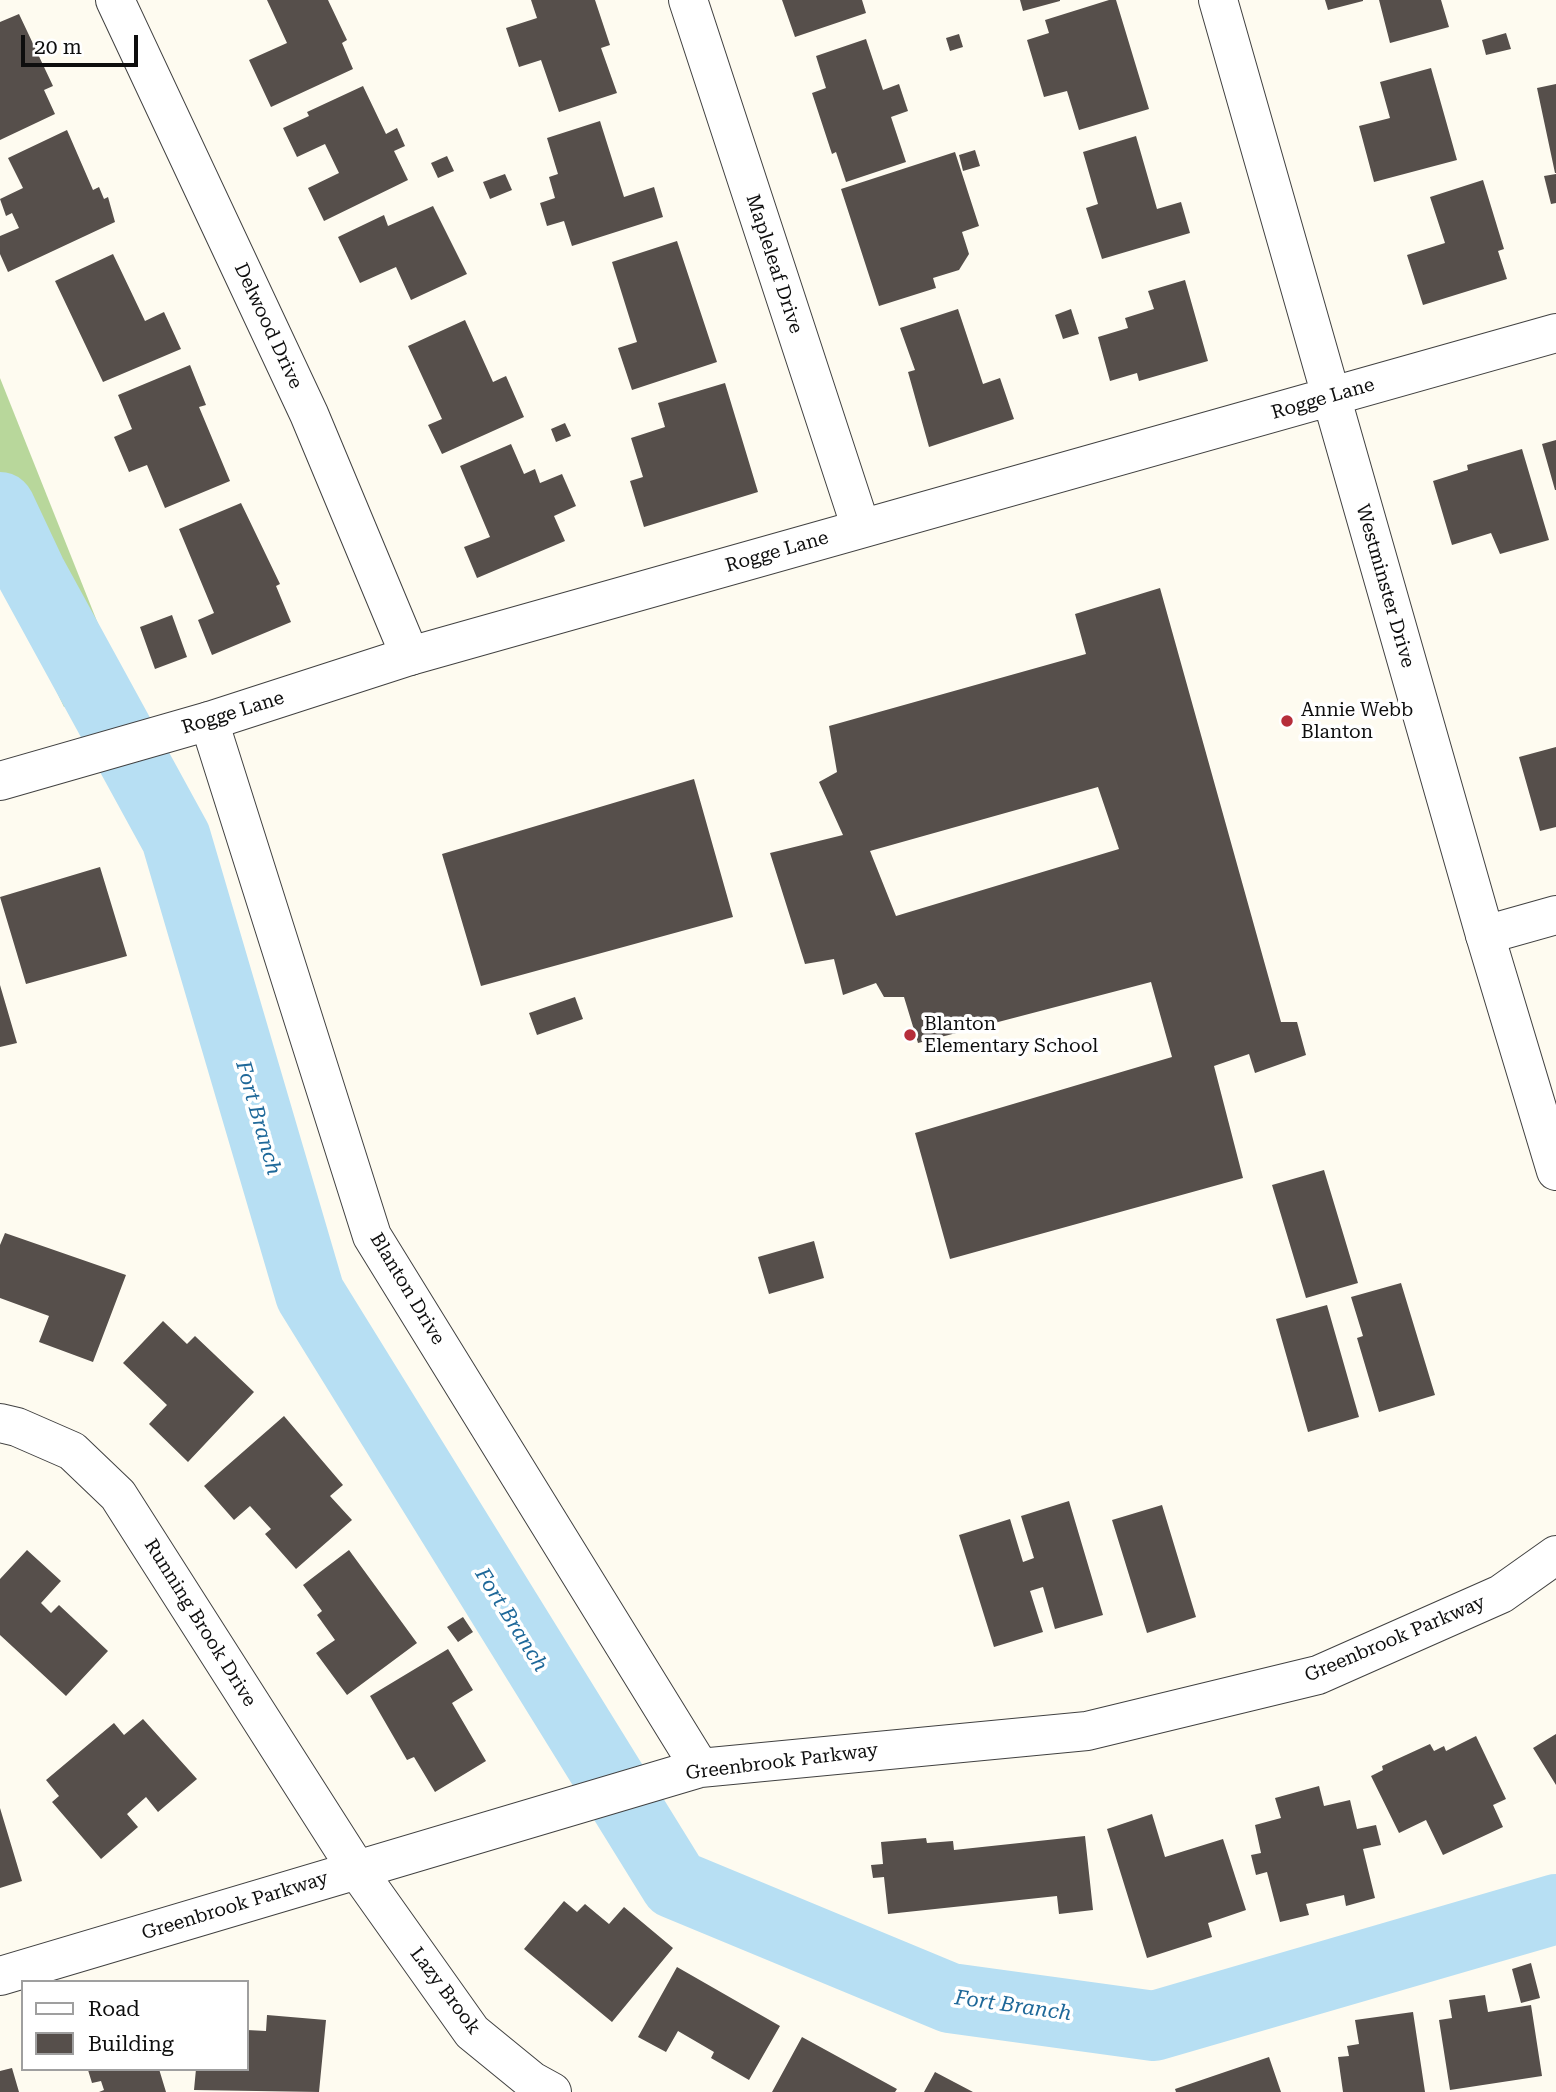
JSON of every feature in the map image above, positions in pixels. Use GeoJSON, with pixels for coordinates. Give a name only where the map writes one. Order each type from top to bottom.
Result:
{"type":"FeatureCollection","features":[{"type":"Feature","properties":{"kind":"street","name":"Delwood Drive"},"geometry":{"type":"LineString","coordinates":[[115,0],[309,414],[410,656]]}},
{"type":"Feature","properties":{"kind":"street","name":"Mapleleaf Drive"},"geometry":{"type":"LineString","coordinates":[[688,0],[861,528]]}},
{"type":"Feature","properties":{"kind":"street","name":"Westminster Drive"},"geometry":{"type":"LineString","coordinates":[[1218,0],[1485,935],[1556,1171]]}},
{"type":"Feature","properties":{"kind":"street","name":"Rogge Lane"},"geometry":{"type":"LineString","coordinates":[[0,781],[209,721],[410,656],[1556,332]]}},
{"type":"Feature","properties":{"kind":"street","name":"Blanton Drive"},"geometry":{"type":"LineString","coordinates":[[209,721],[372,1236],[700,1768]]}},
{"type":"Feature","properties":{"kind":"street"},"geometry":{"type":"LineString","coordinates":[[1485,935],[1556,915]]}},
{"type":"Feature","properties":{"kind":"street","name":"Running Brook Drive"},"geometry":{"type":"LineString","coordinates":[[0,1423],[18,1427],[72,1451],[118,1495],[357,1870]]}},
{"type":"Feature","properties":{"kind":"street","name":"Greenbrook Parkway"},"geometry":{"type":"LineString","coordinates":[[0,1976],[700,1768],[1087,1731],[1318,1675],[1501,1594],[1556,1555]]}},
{"type":"Feature","properties":{"kind":"street","name":"Lazy Brook"},"geometry":{"type":"LineString","coordinates":[[357,1870],[472,2032],[532,2081],[552,2092]]}},
{"type":"Feature","properties":{"kind":"green space"},"geometry":{"type":"Polygon","coordinates":[[[0,378],[126,694],[64,707],[0,573],[0,378]]]}},
{"type":"Feature","properties":{"kind":"building"},"geometry":{"type":"Polygon","coordinates":[[[267,0],[328,0],[347,40],[342,43],[353,69],[271,107],[249,60],[287,43],[267,0]]]}},
{"type":"Feature","properties":{"kind":"building"},"geometry":{"type":"Polygon","coordinates":[[[531,0],[595,0],[610,45],[601,48],[617,93],[559,112],[541,60],[519,67],[506,28],[537,18],[531,0]]]}},
{"type":"Feature","properties":{"kind":"building"},"geometry":{"type":"Polygon","coordinates":[[[782,0],[862,0],[866,13],[795,37],[782,0]]]}},
{"type":"Feature","properties":{"kind":"building"},"geometry":{"type":"Polygon","coordinates":[[[1020,0],[1060,0],[1060,1],[1023,11],[1020,0]]]}},
{"type":"Feature","properties":{"kind":"building"},"geometry":{"type":"Polygon","coordinates":[[[1116,0],[1149,109],[1079,130],[1067,91],[1044,97],[1027,40],[1049,33],[1045,20],[1116,0]]]}},
{"type":"Feature","properties":{"kind":"building"},"geometry":{"type":"Polygon","coordinates":[[[1325,0],[1363,0],[1363,1],[1328,10],[1325,0]]]}},
{"type":"Feature","properties":{"kind":"building"},"geometry":{"type":"Polygon","coordinates":[[[1379,0],[1441,0],[1449,27],[1390,43],[1379,0]]]}},
{"type":"Feature","properties":{"kind":"building"},"geometry":{"type":"Polygon","coordinates":[[[19,14],[53,86],[44,90],[55,114],[0,140],[0,22],[19,14]]]}},
{"type":"Feature","properties":{"kind":"building"},"geometry":{"type":"Polygon","coordinates":[[[1506,33],[1511,49],[1486,55],[1482,40],[1506,33]]]}},
{"type":"Feature","properties":{"kind":"building"},"geometry":{"type":"Polygon","coordinates":[[[959,34],[963,47],[950,51],[946,38],[959,34]]]}},
{"type":"Feature","properties":{"kind":"building"},"geometry":{"type":"Polygon","coordinates":[[[866,39],[883,90],[899,84],[908,111],[891,117],[906,162],[846,182],[836,152],[832,154],[812,93],[826,88],[816,56],[866,39]]]}},
{"type":"Feature","properties":{"kind":"building"},"geometry":{"type":"Polygon","coordinates":[[[1431,68],[1457,160],[1374,182],[1359,126],[1390,118],[1380,82],[1431,68]]]}},
{"type":"Feature","properties":{"kind":"building"},"geometry":{"type":"Polygon","coordinates":[[[1556,84],[1556,173],[1555,173],[1537,88],[1556,84]]]}},
{"type":"Feature","properties":{"kind":"building"},"geometry":{"type":"Polygon","coordinates":[[[363,86],[386,134],[397,128],[405,146],[394,151],[408,180],[324,221],[308,188],[339,173],[325,144],[297,157],[283,128],[309,116],[307,112],[363,86]]]}},
{"type":"Feature","properties":{"kind":"building"},"geometry":{"type":"Polygon","coordinates":[[[600,121],[624,197],[654,187],[663,217],[572,246],[564,221],[547,226],[540,203],[555,198],[549,177],[558,174],[547,138],[600,121]]]}},
{"type":"Feature","properties":{"kind":"building"},"geometry":{"type":"Polygon","coordinates":[[[67,130],[93,190],[99,187],[104,199],[108,197],[115,222],[8,272],[0,254],[0,236],[19,228],[12,213],[6,216],[0,199],[23,188],[8,158],[67,130]]]}},
{"type":"Feature","properties":{"kind":"building"},"geometry":{"type":"Polygon","coordinates":[[[1136,136],[1157,209],[1181,202],[1190,233],[1102,259],[1086,208],[1098,204],[1083,152],[1136,136]]]}},
{"type":"Feature","properties":{"kind":"building"},"geometry":{"type":"Polygon","coordinates":[[[975,150],[980,166],[963,171],[959,155],[975,150]]]}},
{"type":"Feature","properties":{"kind":"building"},"geometry":{"type":"Polygon","coordinates":[[[955,152],[979,226],[962,232],[969,254],[959,270],[933,278],[936,288],[879,306],[841,189],[955,152]]]}},
{"type":"Feature","properties":{"kind":"building"},"geometry":{"type":"Polygon","coordinates":[[[447,156],[454,171],[438,178],[431,163],[447,156]]]}},
{"type":"Feature","properties":{"kind":"building"},"geometry":{"type":"Polygon","coordinates":[[[505,174],[512,190],[490,199],[483,182],[505,174]]]}},
{"type":"Feature","properties":{"kind":"building"},"geometry":{"type":"Polygon","coordinates":[[[1556,174],[1556,203],[1551,204],[1544,176],[1556,174]]]}},
{"type":"Feature","properties":{"kind":"building"},"geometry":{"type":"Polygon","coordinates":[[[1483,180],[1504,249],[1498,251],[1507,279],[1423,305],[1407,255],[1445,243],[1430,197],[1483,180]]]}},
{"type":"Feature","properties":{"kind":"building"},"geometry":{"type":"Polygon","coordinates":[[[433,206],[467,274],[411,300],[396,267],[360,283],[338,237],[384,215],[388,226],[433,206]]]}},
{"type":"Feature","properties":{"kind":"building"},"geometry":{"type":"Polygon","coordinates":[[[677,241],[717,362],[632,390],[618,348],[637,342],[612,262],[677,241]]]}},
{"type":"Feature","properties":{"kind":"building"},"geometry":{"type":"Polygon","coordinates":[[[113,254],[145,321],[164,312],[181,349],[103,382],[55,281],[113,254]]]}},
{"type":"Feature","properties":{"kind":"building"},"geometry":{"type":"Polygon","coordinates":[[[1185,280],[1208,361],[1139,381],[1137,373],[1110,381],[1098,337],[1128,328],[1125,318],[1154,309],[1148,291],[1185,280]]]}},
{"type":"Feature","properties":{"kind":"building"},"geometry":{"type":"Polygon","coordinates":[[[958,309],[983,384],[1000,378],[1014,419],[929,447],[908,372],[915,370],[900,328],[958,309]]]}},
{"type":"Feature","properties":{"kind":"building"},"geometry":{"type":"Polygon","coordinates":[[[1071,309],[1079,334],[1063,339],[1055,315],[1071,309]]]}},
{"type":"Feature","properties":{"kind":"building"},"geometry":{"type":"Polygon","coordinates":[[[465,320],[493,382],[506,376],[524,417],[442,454],[428,425],[442,419],[408,346],[465,320]]]}},
{"type":"Feature","properties":{"kind":"building"},"geometry":{"type":"Polygon","coordinates":[[[190,365],[206,405],[199,407],[230,481],[165,508],[147,465],[129,472],[114,437],[132,429],[118,395],[190,365]]]}},
{"type":"Feature","properties":{"kind":"building"},"geometry":{"type":"Polygon","coordinates":[[[725,383],[758,492],[644,527],[630,481],[643,477],[631,438],[665,427],[658,403],[725,383]]]}},
{"type":"Feature","properties":{"kind":"building"},"geometry":{"type":"Polygon","coordinates":[[[565,423],[571,436],[556,442],[551,429],[565,423]]]}},
{"type":"Feature","properties":{"kind":"building"},"geometry":{"type":"Polygon","coordinates":[[[1556,440],[1556,490],[1555,490],[1542,444],[1556,440]]]}},
{"type":"Feature","properties":{"kind":"building"},"geometry":{"type":"Polygon","coordinates":[[[511,444],[524,474],[535,469],[540,483],[562,474],[576,506],[554,516],[565,541],[477,578],[464,547],[490,537],[460,466],[511,444]]]}},
{"type":"Feature","properties":{"kind":"building"},"geometry":{"type":"Polygon","coordinates":[[[1522,449],[1549,540],[1500,554],[1491,533],[1452,545],[1433,481],[1468,470],[1467,465],[1522,449]]]}},
{"type":"Feature","properties":{"kind":"building"},"geometry":{"type":"Polygon","coordinates":[[[241,503],[280,584],[276,586],[291,622],[212,655],[198,620],[214,613],[179,529],[241,503]]]}},
{"type":"Feature","properties":{"kind":"building"},"geometry":{"type":"Polygon","coordinates":[[[1160,588],[1281,1022],[1297,1022],[1306,1055],[1255,1073],[1249,1054],[1214,1066],[1243,1178],[950,1259],[915,1133],[1172,1057],[1151,982],[918,1043],[904,997],[884,997],[876,983],[843,995],[834,959],[805,964],[770,853],[843,835],[819,782],[837,772],[829,726],[1086,654],[1075,614],[1160,588]],[[1098,787],[870,851],[896,916],[1119,849],[1098,787]]]}},
{"type":"Feature","properties":{"kind":"building"},"geometry":{"type":"Polygon","coordinates":[[[172,615],[187,657],[155,669],[140,627],[172,615]]]}},
{"type":"Feature","properties":{"kind":"building"},"geometry":{"type":"Polygon","coordinates":[[[1556,747],[1556,827],[1540,831],[1519,757],[1556,747]]]}},
{"type":"Feature","properties":{"kind":"building"},"geometry":{"type":"Polygon","coordinates":[[[694,779],[733,917],[481,986],[442,854],[694,779]]]}},
{"type":"Feature","properties":{"kind":"building"},"geometry":{"type":"Polygon","coordinates":[[[100,867],[127,956],[26,984],[0,897],[100,867]]]}},
{"type":"Feature","properties":{"kind":"building"},"geometry":{"type":"Polygon","coordinates":[[[0,985],[17,1043],[0,1047],[0,985]]]}},
{"type":"Feature","properties":{"kind":"building"},"geometry":{"type":"Polygon","coordinates":[[[575,997],[583,1019],[537,1035],[529,1013],[575,997]]]}},
{"type":"Feature","properties":{"kind":"building"},"geometry":{"type":"Polygon","coordinates":[[[1324,1170],[1358,1283],[1306,1298],[1272,1185],[1324,1170]]]}},
{"type":"Feature","properties":{"kind":"building"},"geometry":{"type":"Polygon","coordinates":[[[5,1233],[126,1275],[93,1362],[39,1342],[49,1316],[0,1298],[0,1245],[5,1233]]]}},
{"type":"Feature","properties":{"kind":"building"},"geometry":{"type":"Polygon","coordinates":[[[814,1241],[824,1278],[769,1294],[758,1257],[814,1241]]]}},
{"type":"Feature","properties":{"kind":"building"},"geometry":{"type":"Polygon","coordinates":[[[1401,1283],[1435,1395],[1379,1412],[1357,1338],[1363,1336],[1351,1297],[1401,1283]]]}},
{"type":"Feature","properties":{"kind":"building"},"geometry":{"type":"Polygon","coordinates":[[[1327,1305],[1359,1417],[1308,1432],[1276,1319],[1327,1305]]]}},
{"type":"Feature","properties":{"kind":"building"},"geometry":{"type":"Polygon","coordinates":[[[163,1321],[187,1344],[195,1336],[254,1392],[188,1462],[149,1424],[167,1405],[123,1363],[163,1321]]]}},
{"type":"Feature","properties":{"kind":"building"},"geometry":{"type":"Polygon","coordinates":[[[284,1416],[343,1485],[330,1496],[352,1520],[296,1569],[265,1534],[271,1529],[250,1506],[234,1520],[204,1486],[284,1416]]]}},
{"type":"Feature","properties":{"kind":"building"},"geometry":{"type":"Polygon","coordinates":[[[1069,1501],[1103,1615],[1055,1629],[1043,1587],[1030,1591],[1043,1632],[994,1647],[959,1535],[1010,1519],[1023,1562],[1034,1558],[1021,1516],[1069,1501]]]}},
{"type":"Feature","properties":{"kind":"building"},"geometry":{"type":"Polygon","coordinates":[[[1162,1505],[1196,1617],[1147,1633],[1112,1520],[1162,1505]]]}},
{"type":"Feature","properties":{"kind":"building"},"geometry":{"type":"Polygon","coordinates":[[[27,1550],[61,1581],[41,1603],[51,1613],[59,1605],[108,1651],[66,1696],[0,1635],[0,1579],[27,1550]]]}},
{"type":"Feature","properties":{"kind":"building"},"geometry":{"type":"Polygon","coordinates":[[[349,1550],[417,1643],[347,1695],[316,1653],[335,1640],[317,1615],[322,1611],[303,1585],[349,1550]]]}},
{"type":"Feature","properties":{"kind":"building"},"geometry":{"type":"Polygon","coordinates":[[[463,1617],[473,1632],[458,1642],[447,1627],[463,1617]]]}},
{"type":"Feature","properties":{"kind":"building"},"geometry":{"type":"Polygon","coordinates":[[[448,1649],[473,1690],[452,1703],[486,1761],[435,1792],[414,1757],[407,1760],[370,1696],[448,1649]]]}},
{"type":"Feature","properties":{"kind":"building"},"geometry":{"type":"Polygon","coordinates":[[[143,1719],[197,1779],[158,1812],[146,1797],[127,1814],[138,1827],[101,1859],[52,1802],[59,1796],[46,1780],[114,1723],[124,1735],[143,1719]]]}},
{"type":"Feature","properties":{"kind":"building"},"geometry":{"type":"Polygon","coordinates":[[[1556,1734],[1556,1785],[1533,1748],[1556,1734]]]}},
{"type":"Feature","properties":{"kind":"building"},"geometry":{"type":"Polygon","coordinates":[[[1476,1736],[1506,1799],[1493,1805],[1503,1827],[1443,1855],[1426,1820],[1399,1833],[1371,1776],[1383,1770],[1382,1766],[1430,1744],[1434,1751],[1444,1746],[1446,1751],[1476,1736]]]}},
{"type":"Feature","properties":{"kind":"building"},"geometry":{"type":"Polygon","coordinates":[[[1319,1786],[1324,1806],[1350,1800],[1357,1829],[1376,1825],[1381,1845],[1363,1849],[1375,1898],[1346,1906],[1344,1895],[1306,1904],[1309,1915],[1280,1922],[1267,1872],[1256,1875],[1251,1855],[1261,1853],[1255,1825],[1281,1818],[1275,1798],[1319,1786]]]}},
{"type":"Feature","properties":{"kind":"building"},"geometry":{"type":"Polygon","coordinates":[[[0,1808],[22,1881],[0,1888],[0,1808]]]}},
{"type":"Feature","properties":{"kind":"building"},"geometry":{"type":"Polygon","coordinates":[[[1152,1814],[1165,1857],[1223,1839],[1246,1910],[1208,1923],[1212,1937],[1147,1958],[1107,1829],[1152,1814]]]}},
{"type":"Feature","properties":{"kind":"building"},"geometry":{"type":"Polygon","coordinates":[[[1085,1836],[1093,1910],[1059,1914],[1057,1896],[888,1914],[884,1877],[873,1878],[871,1865],[883,1864],[881,1842],[926,1838],[927,1843],[953,1841],[954,1850],[1085,1836]]]}},
{"type":"Feature","properties":{"kind":"building"},"geometry":{"type":"Polygon","coordinates":[[[564,1901],[577,1912],[585,1904],[609,1924],[624,1907],[673,1948],[612,2022],[524,1949],[564,1901]]]}},
{"type":"Feature","properties":{"kind":"building"},"geometry":{"type":"Polygon","coordinates":[[[1531,1963],[1540,1998],[1521,2003],[1512,1969],[1531,1963]]]}},
{"type":"Feature","properties":{"kind":"building"},"geometry":{"type":"Polygon","coordinates":[[[677,1967],[780,2026],[749,2080],[711,2058],[714,2052],[678,2031],[666,2052],[638,2037],[677,1967]]]}},
{"type":"Feature","properties":{"kind":"building"},"geometry":{"type":"Polygon","coordinates":[[[1485,1995],[1488,2012],[1531,2005],[1542,2076],[1450,2090],[1439,2020],[1452,2018],[1449,2000],[1485,1995]]]}},
{"type":"Feature","properties":{"kind":"building"},"geometry":{"type":"Polygon","coordinates":[[[1413,2012],[1425,2092],[1343,2092],[1338,2057],[1349,2056],[1347,2046],[1359,2044],[1355,2020],[1413,2012]]]}},
{"type":"Feature","properties":{"kind":"building"},"geometry":{"type":"Polygon","coordinates":[[[267,2015],[326,2020],[319,2092],[194,2090],[196,2071],[248,2071],[248,2030],[266,2031],[267,2015]]]}},
{"type":"Feature","properties":{"kind":"building"},"geometry":{"type":"Polygon","coordinates":[[[802,2037],[897,2089],[895,2092],[772,2092],[802,2037]]]}},
{"type":"Feature","properties":{"kind":"building"},"geometry":{"type":"Polygon","coordinates":[[[1269,2057],[1281,2092],[1176,2092],[1175,2089],[1269,2057]]]}},
{"type":"Feature","properties":{"kind":"building"},"geometry":{"type":"Polygon","coordinates":[[[12,2068],[19,2092],[0,2092],[0,2071],[12,2068]]]}},
{"type":"Feature","properties":{"kind":"building"},"geometry":{"type":"Polygon","coordinates":[[[88,2071],[160,2071],[166,2092],[99,2092],[104,2090],[101,2081],[92,2083],[88,2071]]]}},
{"type":"Feature","properties":{"kind":"building"},"geometry":{"type":"Polygon","coordinates":[[[935,2072],[973,2092],[924,2092],[935,2072]]]}},
{"type":"Feature","properties":{"kind":"waterway","name":"Fort Branch"},"geometry":{"type":"LineString","coordinates":[[0,507],[31,573],[176,838],[310,1294],[675,1884],[950,1998],[1154,2026],[1556,1909]]}},
{"type":"Feature","properties":{"kind":"place","name":"Annie Webb Blanton"},"geometry":{"type":"Point","coordinates":[1287,721]}},
{"type":"Feature","properties":{"kind":"place","name":"Blanton Elementary School"},"geometry":{"type":"Point","coordinates":[910,1035]}}]}
